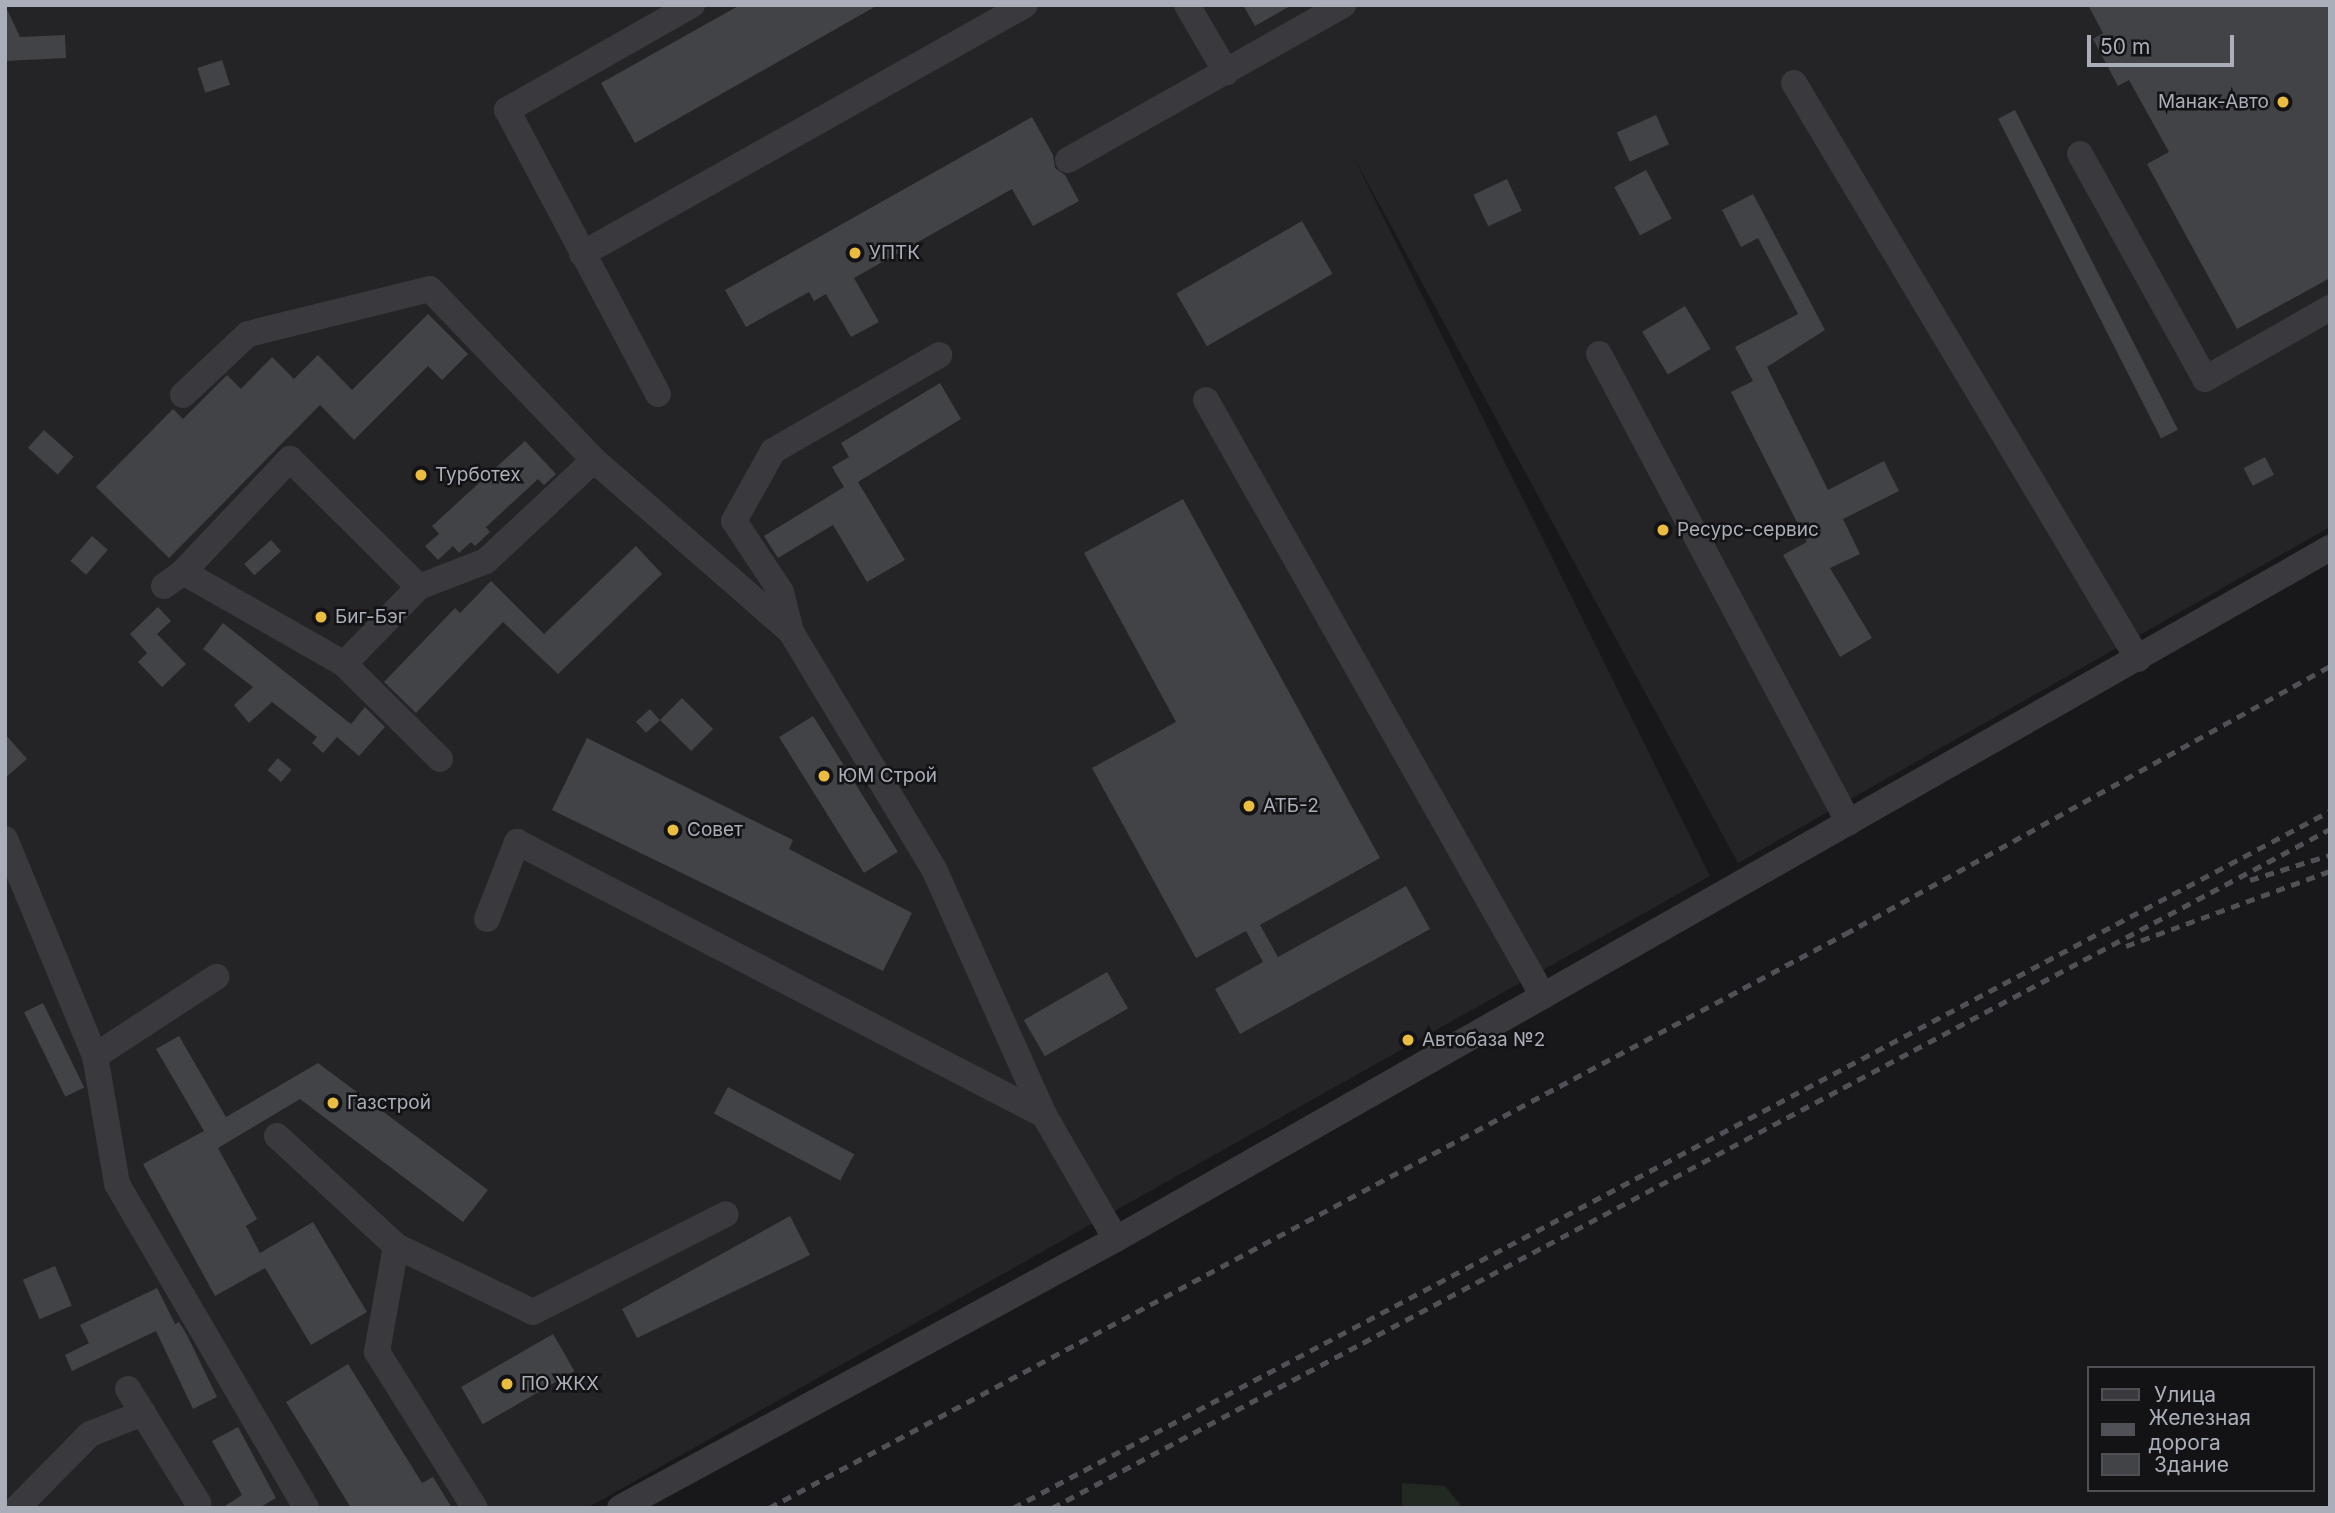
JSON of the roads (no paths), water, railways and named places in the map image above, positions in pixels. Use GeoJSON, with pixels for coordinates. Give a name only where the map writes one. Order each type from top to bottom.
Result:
{"type":"FeatureCollection","features":[{"type":"Feature","properties":{"kind":"street"},"geometry":{"type":"LineString","coordinates":[[658,394],[507,110],[692,5]]}},
{"type":"Feature","properties":{"kind":"street"},"geometry":{"type":"LineString","coordinates":[[582,254],[1024,5]]}},
{"type":"Feature","properties":{"kind":"street"},"geometry":{"type":"LineString","coordinates":[[1187,5],[1226,72]]}},
{"type":"Feature","properties":{"kind":"street"},"geometry":{"type":"LineString","coordinates":[[1068,160],[1343,5]]}},
{"type":"Feature","properties":{"kind":"street"},"geometry":{"type":"LineString","coordinates":[[1794,83],[2138,659]]}},
{"type":"Feature","properties":{"kind":"street"},"geometry":{"type":"LineString","coordinates":[[2080,154],[2204,379],[2330,308]]}},
{"type":"Feature","properties":{"kind":"street"},"geometry":{"type":"LineString","coordinates":[[183,395],[248,334],[430,289],[594,460],[791,632]]}},
{"type":"Feature","properties":{"kind":"street"},"geometry":{"type":"LineString","coordinates":[[1598,354],[1849,823]]}},
{"type":"Feature","properties":{"kind":"street"},"geometry":{"type":"LineString","coordinates":[[939,355],[773,451],[734,521],[781,592],[791,632],[934,869],[1044,1115],[1116,1239]]}},
{"type":"Feature","properties":{"kind":"street"},"geometry":{"type":"LineString","coordinates":[[1206,400],[1543,996]]}},
{"type":"Feature","properties":{"kind":"street"},"geometry":{"type":"LineString","coordinates":[[419,587],[290,459],[173,579],[344,664],[440,759]]}},
{"type":"Feature","properties":{"kind":"street"},"geometry":{"type":"LineString","coordinates":[[344,664],[419,587],[486,561],[594,460]]}},
{"type":"Feature","properties":{"kind":"street"},"geometry":{"type":"LineString","coordinates":[[620,1508],[1116,1239],[2330,548]]}},
{"type":"Feature","properties":{"kind":"street"},"geometry":{"type":"LineString","coordinates":[[5,839],[95,1056],[117,1184],[306,1508]]}},
{"type":"Feature","properties":{"kind":"street"},"geometry":{"type":"LineString","coordinates":[[487,919],[517,842],[1044,1115]]}},
{"type":"Feature","properties":{"kind":"street"},"geometry":{"type":"LineString","coordinates":[[95,1056],[216,977]]}},
{"type":"Feature","properties":{"kind":"street"},"geometry":{"type":"LineString","coordinates":[[276,1136],[396,1246],[533,1312],[726,1214]]}},
{"type":"Feature","properties":{"kind":"street"},"geometry":{"type":"LineString","coordinates":[[396,1246],[377,1352],[475,1508]]}},
{"type":"Feature","properties":{"kind":"street"},"geometry":{"type":"LineString","coordinates":[[128,1388],[198,1503]]}},
{"type":"Feature","properties":{"kind":"street"},"geometry":{"type":"LineString","coordinates":[[17,1508],[90,1434],[143,1413]]}},
{"type":"Feature","properties":{"kind":"railway"},"geometry":{"type":"LineString","coordinates":[[769,1508],[1845,934],[2330,666]]}},
{"type":"Feature","properties":{"kind":"railway"},"geometry":{"type":"LineString","coordinates":[[1013,1508],[2330,811]]}},
{"type":"Feature","properties":{"kind":"railway"},"geometry":{"type":"LineString","coordinates":[[1052,1508],[2330,829]]}},
{"type":"Feature","properties":{"kind":"railway"},"geometry":{"type":"LineString","coordinates":[[2250,880],[2330,855]]}},
{"type":"Feature","properties":{"kind":"railway"},"geometry":{"type":"LineString","coordinates":[[2126,946],[2330,871]]}},
{"type":"Feature","properties":{"kind":"place","name":"Манак-Авто"},"geometry":{"type":"Point","coordinates":[2283,102]}},
{"type":"Feature","properties":{"kind":"place","name":"УПТК"},"geometry":{"type":"Point","coordinates":[855,253]}},
{"type":"Feature","properties":{"kind":"place","name":"Турботех"},"geometry":{"type":"Point","coordinates":[421,475]}},
{"type":"Feature","properties":{"kind":"place","name":"Ресурс-сервис"},"geometry":{"type":"Point","coordinates":[1663,530]}},
{"type":"Feature","properties":{"kind":"place","name":"Биг-Бэг"},"geometry":{"type":"Point","coordinates":[321,617]}},
{"type":"Feature","properties":{"kind":"place","name":"ЮМ Строй"},"geometry":{"type":"Point","coordinates":[824,776]}},
{"type":"Feature","properties":{"kind":"place","name":"АТБ-2"},"geometry":{"type":"Point","coordinates":[1249,806]}},
{"type":"Feature","properties":{"kind":"place","name":"Совет"},"geometry":{"type":"Point","coordinates":[673,830]}},
{"type":"Feature","properties":{"kind":"place","name":"Автобаза №2"},"geometry":{"type":"Point","coordinates":[1408,1040]}},
{"type":"Feature","properties":{"kind":"place","name":"Газстрой"},"geometry":{"type":"Point","coordinates":[333,1103]}},
{"type":"Feature","properties":{"kind":"place","name":"ПО ЖКХ"},"geometry":{"type":"Point","coordinates":[507,1384]}}]}
